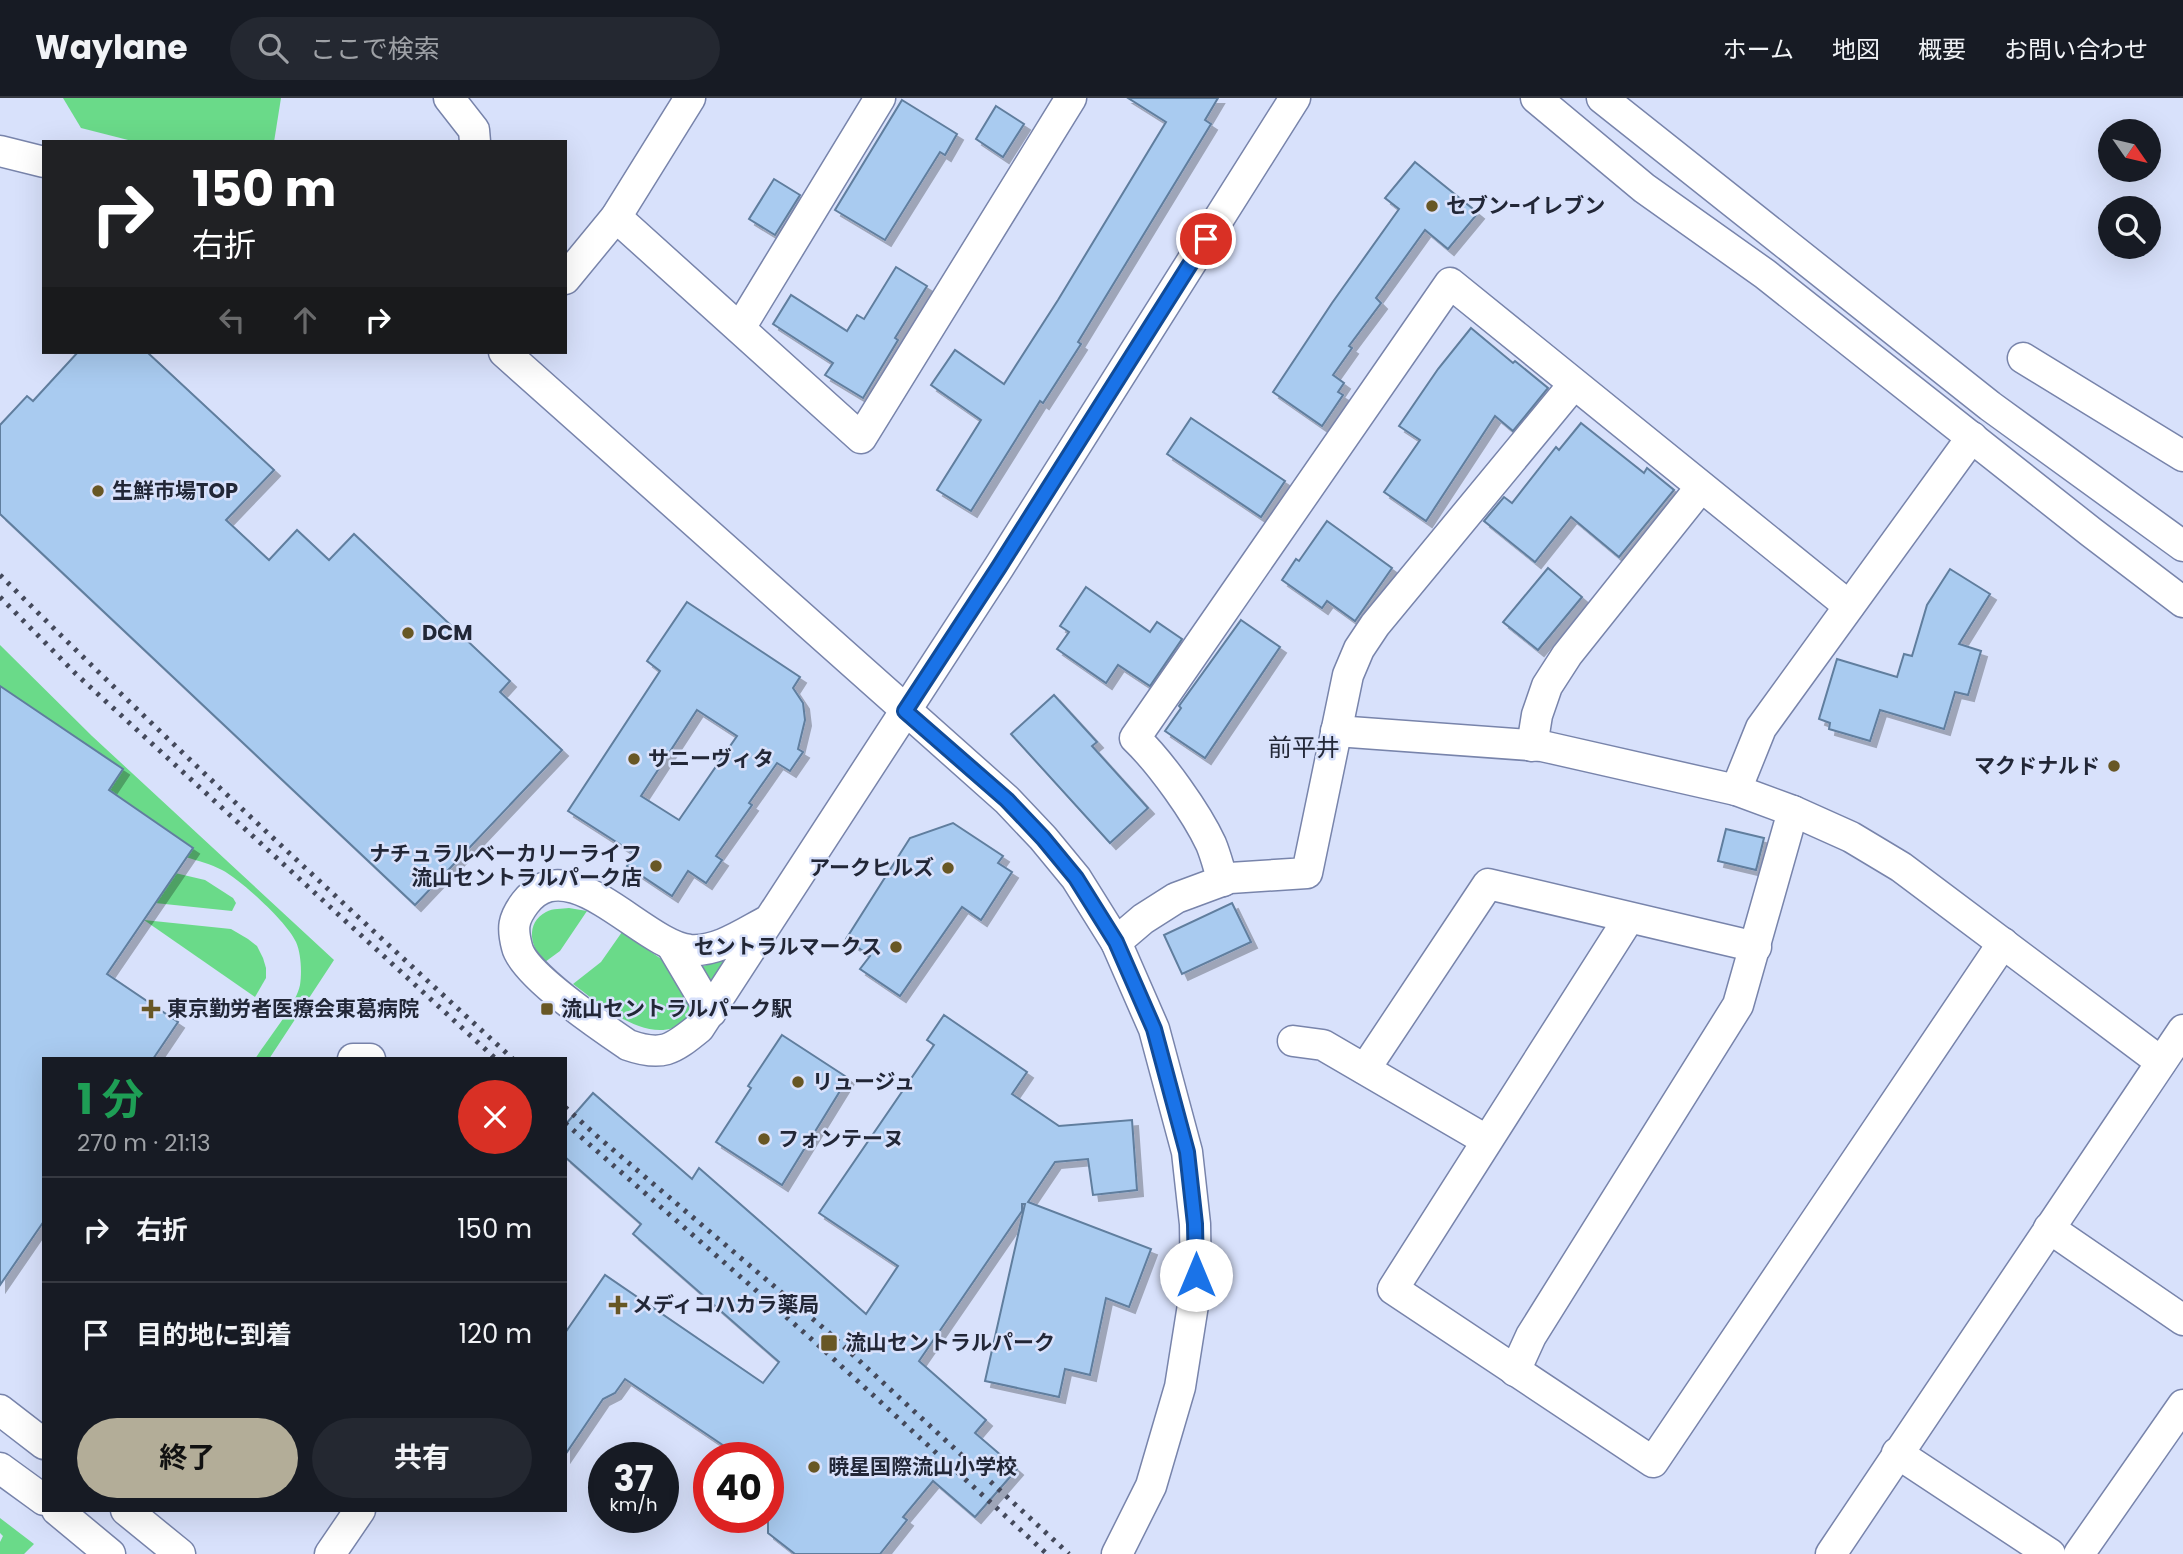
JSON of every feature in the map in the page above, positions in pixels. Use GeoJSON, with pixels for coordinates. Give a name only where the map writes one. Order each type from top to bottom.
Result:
{"type":"FeatureCollection","features":[{"type":"Feature","properties":{"kind":"street"},"geometry":{"type":"LineString","coordinates":[[449,98],[474,131],[475,140]]}},
{"type":"Feature","properties":{"kind":"street"},"geometry":{"type":"LineString","coordinates":[[567,277],[617,216],[690,98]]}},
{"type":"Feature","properties":{"kind":"street"},"geometry":{"type":"LineString","coordinates":[[740,328],[880,98]]}},
{"type":"Feature","properties":{"kind":"street"},"geometry":{"type":"LineString","coordinates":[[617,216],[861,438],[1071,98]]}},
{"type":"Feature","properties":{"kind":"street"},"geometry":{"type":"LineString","coordinates":[[769,920],[724,944],[705,950],[689,950],[672,946],[572,886],[557,885],[538,891],[527,900],[516,916],[513,932],[518,953],[531,970],[628,1045],[647,1052],[672,1048],[699,1028],[999,567],[1295,98]]}},
{"type":"Feature","properties":{"kind":"street"},"geometry":{"type":"LineString","coordinates":[[1536,98],[1644,188],[1765,274],[2183,602]]}},
{"type":"Feature","properties":{"kind":"street"},"geometry":{"type":"LineString","coordinates":[[1602,98],[1990,406],[2183,546]]}},
{"type":"Feature","properties":{"kind":"street"},"geometry":{"type":"LineString","coordinates":[[0,151],[42,162]]}},
{"type":"Feature","properties":{"kind":"street"},"geometry":{"type":"LineString","coordinates":[[1223,881],[1212,846],[1194,815],[1163,771],[1135,738],[1450,283],[1849,606]]}},
{"type":"Feature","properties":{"kind":"street"},"geometry":{"type":"LineString","coordinates":[[507,354],[1007,800],[1076,878],[1116,942],[1154,1029],[1187,1152],[1195,1224],[1196,1262],[1196,1286],[1180,1387],[1151,1486],[1117,1554]]}},
{"type":"Feature","properties":{"kind":"street"},"geometry":{"type":"LineString","coordinates":[[2023,358],[2183,456]]}},
{"type":"Feature","properties":{"kind":"street"},"geometry":{"type":"LineString","coordinates":[[1116,942],[1143,919],[1176,898],[1230,878],[1307,873],[1348,676],[1359,649],[1375,625],[1574,384]]}},
{"type":"Feature","properties":{"kind":"street"},"geometry":{"type":"LineString","coordinates":[[1736,790],[1761,728],[1972,438]]}},
{"type":"Feature","properties":{"kind":"street"},"geometry":{"type":"LineString","coordinates":[[1532,746],[1537,715],[1548,686],[1567,655],[1700,487]]}},
{"type":"Feature","properties":{"kind":"street"},"geometry":{"type":"LineString","coordinates":[[1336,731],[1532,746],[1736,790],[1793,811],[1851,837],[1900,867],[2161,1062]]}},
{"type":"Feature","properties":{"kind":"street"},"geometry":{"type":"LineString","coordinates":[[1516,1371],[1531,1336],[1738,1005],[1793,811]]}},
{"type":"Feature","properties":{"kind":"street"},"geometry":{"type":"LineString","coordinates":[[1365,1069],[1488,884],[1756,947]]}},
{"type":"Feature","properties":{"kind":"street"},"geometry":{"type":"LineString","coordinates":[[1629,918],[1393,1289],[1653,1462],[2003,943]]}},
{"type":"Feature","properties":{"kind":"street"},"geometry":{"type":"LineString","coordinates":[[672,946],[711,1012]]}},
{"type":"Feature","properties":{"kind":"street"},"geometry":{"type":"LineString","coordinates":[[1831,1554],[2183,1030]]}},
{"type":"Feature","properties":{"kind":"street"},"geometry":{"type":"LineString","coordinates":[[1293,1041],[1323,1045],[1486,1140]]}},
{"type":"Feature","properties":{"kind":"street"},"geometry":{"type":"LineString","coordinates":[[2049,1228],[2183,1320]]}},
{"type":"Feature","properties":{"kind":"street"},"geometry":{"type":"LineString","coordinates":[[2079,1554],[2183,1405]]}},
{"type":"Feature","properties":{"kind":"street"},"geometry":{"type":"LineString","coordinates":[[0,1410],[42,1442]]}},
{"type":"Feature","properties":{"kind":"street"},"geometry":{"type":"LineString","coordinates":[[1897,1453],[2050,1554]]}},
{"type":"Feature","properties":{"kind":"street"},"geometry":{"type":"LineString","coordinates":[[0,1468],[42,1499]]}},
{"type":"Feature","properties":{"kind":"street"},"geometry":{"type":"LineString","coordinates":[[59,1512],[110,1554]]}},
{"type":"Feature","properties":{"kind":"street"},"geometry":{"type":"LineString","coordinates":[[128,1512],[180,1554]]}},
{"type":"Feature","properties":{"kind":"street"},"geometry":{"type":"LineString","coordinates":[[330,1554],[359,1512]]}},
{"type":"Feature","properties":{"kind":"green space"},"geometry":{"type":"Polygon","coordinates":[[[63,98],[281,98],[274,140],[128,140],[81,128],[63,98]]]}},
{"type":"Feature","properties":{"kind":"green space"},"geometry":{"type":"Polygon","coordinates":[[[0,645],[92,736],[334,960],[270,1057],[256,1057],[287,1012],[300,985],[300,957],[291,934],[263,902],[230,875],[186,857],[192,847],[109,790],[122,769],[0,686],[0,645]]]}},
{"type":"Feature","properties":{"kind":"green space"},"geometry":{"type":"Polygon","coordinates":[[[175,873],[205,880],[233,898],[236,903],[232,911],[155,903],[175,873]]]}},
{"type":"Feature","properties":{"kind":"green space"},"geometry":{"type":"Polygon","coordinates":[[[569,908],[587,911],[560,951],[545,962],[533,943],[532,929],[535,922],[549,911],[569,908]]]}},
{"type":"Feature","properties":{"kind":"green space"},"geometry":{"type":"Polygon","coordinates":[[[144,920],[231,929],[248,939],[257,946],[266,968],[266,978],[255,997],[144,920]]]}},
{"type":"Feature","properties":{"kind":"green space"},"geometry":{"type":"Polygon","coordinates":[[[622,932],[670,965],[697,1004],[685,1022],[671,1029],[641,1027],[611,1012],[573,984],[601,962],[622,932]]]}},
{"type":"Feature","properties":{"kind":"green space"},"geometry":{"type":"Polygon","coordinates":[[[736,953],[712,990],[700,967],[724,960],[736,953]]]}},
{"type":"Feature","properties":{"kind":"green space"},"geometry":{"type":"Polygon","coordinates":[[[0,1518],[34,1544],[24,1554],[0,1554],[3,1536],[0,1533],[0,1518]]]}},
{"type":"Feature","properties":{"kind":"building"},"geometry":{"type":"Polygon","coordinates":[[[1128,98],[1218,98],[1205,120],[1211,124],[1078,342],[1081,344],[1043,403],[1040,401],[971,511],[937,490],[981,420],[931,385],[955,350],[1004,384],[1166,122],[1128,98]]]}},
{"type":"Feature","properties":{"kind":"building"},"geometry":{"type":"Polygon","coordinates":[[[902,100],[957,134],[945,155],[940,152],[885,240],[835,210],[902,100]]]}},
{"type":"Feature","properties":{"kind":"building"},"geometry":{"type":"Polygon","coordinates":[[[996,106],[1024,124],[1003,157],[976,139],[996,106]]]}},
{"type":"Feature","properties":{"kind":"building"},"geometry":{"type":"Polygon","coordinates":[[[1415,162],[1478,213],[1448,249],[1425,230],[1376,298],[1381,303],[1349,346],[1352,348],[1333,375],[1344,383],[1338,392],[1343,395],[1322,426],[1273,392],[1399,209],[1385,198],[1415,162]]]}},
{"type":"Feature","properties":{"kind":"building"},"geometry":{"type":"Polygon","coordinates":[[[774,179],[800,195],[775,235],[749,219],[774,179]]]}},
{"type":"Feature","properties":{"kind":"building"},"geometry":{"type":"Polygon","coordinates":[[[896,267],[927,286],[863,398],[825,375],[833,363],[773,324],[791,295],[847,331],[857,315],[864,319],[896,267]]]}},
{"type":"Feature","properties":{"kind":"building"},"geometry":{"type":"Polygon","coordinates":[[[1471,328],[1548,388],[1513,431],[1495,416],[1426,521],[1384,492],[1420,440],[1399,426],[1438,369],[1471,328]]]}},
{"type":"Feature","properties":{"kind":"building"},"geometry":{"type":"Polygon","coordinates":[[[76,354],[149,354],[274,470],[226,520],[269,560],[297,530],[329,560],[354,534],[510,681],[500,692],[562,750],[415,905],[0,514],[0,425],[27,396],[33,401],[76,354]]]}},
{"type":"Feature","properties":{"kind":"building"},"geometry":{"type":"Polygon","coordinates":[[[1191,418],[1285,481],[1261,517],[1167,454],[1191,418]]]}},
{"type":"Feature","properties":{"kind":"building"},"geometry":{"type":"Polygon","coordinates":[[[1581,423],[1644,473],[1647,468],[1674,490],[1619,557],[1571,517],[1535,562],[1484,521],[1504,497],[1512,503],[1556,447],[1559,450],[1581,423]]]}},
{"type":"Feature","properties":{"kind":"building"},"geometry":{"type":"Polygon","coordinates":[[[1327,521],[1392,568],[1355,621],[1327,601],[1322,608],[1282,580],[1327,521]]]}},
{"type":"Feature","properties":{"kind":"building"},"geometry":{"type":"Polygon","coordinates":[[[1548,568],[1582,597],[1538,650],[1503,622],[1548,568]]]}},
{"type":"Feature","properties":{"kind":"building"},"geometry":{"type":"Polygon","coordinates":[[[1950,569],[1990,594],[1959,644],[1981,651],[1968,695],[1955,692],[1944,729],[1880,710],[1870,741],[1829,729],[1830,723],[1819,719],[1837,659],[1897,677],[1904,654],[1912,656],[1927,605],[1950,569]]]}},
{"type":"Feature","properties":{"kind":"building"},"geometry":{"type":"Polygon","coordinates":[[[1086,587],[1150,632],[1157,622],[1182,639],[1150,686],[1118,665],[1106,683],[1057,649],[1069,632],[1060,626],[1086,587]]]}},
{"type":"Feature","properties":{"kind":"building"},"geometry":{"type":"Polygon","coordinates":[[[687,602],[800,677],[793,688],[803,703],[805,720],[798,749],[803,752],[790,771],[777,763],[749,803],[752,805],[716,856],[722,860],[706,883],[688,871],[672,896],[627,866],[635,854],[568,811],[660,671],[647,661],[687,602]],[[697,710],[641,796],[679,820],[737,736],[697,710]]]}},
{"type":"Feature","properties":{"kind":"building"},"geometry":{"type":"Polygon","coordinates":[[[1241,620],[1280,647],[1205,758],[1165,731],[1181,708],[1179,706],[1241,620]]]}},
{"type":"Feature","properties":{"kind":"building"},"geometry":{"type":"Polygon","coordinates":[[[0,686],[123,769],[109,790],[193,848],[107,974],[178,1022],[154,1057],[42,1057],[42,1224],[0,1285],[0,686]]]}},
{"type":"Feature","properties":{"kind":"building"},"geometry":{"type":"Polygon","coordinates":[[[1054,695],[1097,742],[1092,746],[1148,808],[1110,843],[1011,734],[1054,695]]]}},
{"type":"Feature","properties":{"kind":"building"},"geometry":{"type":"Polygon","coordinates":[[[953,823],[1003,856],[998,863],[1012,872],[981,920],[962,907],[900,996],[860,969],[870,956],[846,939],[910,838],[953,823]]]}},
{"type":"Feature","properties":{"kind":"building"},"geometry":{"type":"Polygon","coordinates":[[[1726,829],[1764,838],[1756,870],[1718,861],[1726,829]]]}},
{"type":"Feature","properties":{"kind":"building"},"geometry":{"type":"Polygon","coordinates":[[[1232,903],[1251,942],[1182,974],[1164,935],[1232,903]]]}},
{"type":"Feature","properties":{"kind":"building"},"geometry":{"type":"Polygon","coordinates":[[[944,1015],[1027,1072],[1012,1094],[1059,1126],[1132,1120],[1137,1190],[1093,1195],[1088,1159],[1055,1162],[1028,1202],[1151,1249],[1129,1307],[1106,1298],[1090,1375],[1065,1369],[1059,1397],[985,1381],[1025,1204],[1022,1204],[1022,1211],[919,1361],[986,1420],[975,1433],[1017,1469],[975,1517],[933,1481],[903,1517],[907,1520],[880,1554],[795,1554],[768,1533],[784,1533],[784,1442],[718,1442],[625,1379],[615,1393],[603,1399],[567,1452],[567,1330],[605,1275],[763,1383],[779,1362],[633,1234],[641,1224],[567,1159],[567,1123],[593,1093],[692,1179],[699,1168],[866,1314],[898,1266],[819,1213],[934,1045],[927,1040],[944,1015]]]}},
{"type":"Feature","properties":{"kind":"building"},"geometry":{"type":"Polygon","coordinates":[[[782,1035],[848,1078],[782,1185],[716,1142],[751,1088],[748,1086],[782,1035]]]}},
{"type":"Feature","properties":{"kind":"railway"},"geometry":{"type":"LineString","coordinates":[[0,575],[189,759],[511,1057]]}},
{"type":"Feature","properties":{"kind":"railway"},"geometry":{"type":"LineString","coordinates":[[0,597],[76,674],[494,1057]]}},
{"type":"Feature","properties":{"kind":"railway"},"geometry":{"type":"LineString","coordinates":[[567,1109],[827,1331],[1069,1554]]}},
{"type":"Feature","properties":{"kind":"railway"},"geometry":{"type":"LineString","coordinates":[[567,1125],[816,1343],[1047,1554]]}},
{"type":"Feature","properties":{"kind":"place","name":"セブン-イレブン"},"geometry":{"type":"Point","coordinates":[1432,206]}},
{"type":"Feature","properties":{"kind":"place","name":"生鮮市場TOP"},"geometry":{"type":"Point","coordinates":[98,491]}},
{"type":"Feature","properties":{"kind":"place","name":"DCM"},"geometry":{"type":"Point","coordinates":[408,633]}},
{"type":"Feature","properties":{"kind":"place","name":"サニーヴィタ"},"geometry":{"type":"Point","coordinates":[634,759]}},
{"type":"Feature","properties":{"kind":"place","name":"マクドナルド"},"geometry":{"type":"Point","coordinates":[2114,766]}},
{"type":"Feature","properties":{"kind":"place","name":"ナチュラルベーカリーライフ 流山セントラルパーク店"},"geometry":{"type":"Point","coordinates":[656,866]}},
{"type":"Feature","properties":{"kind":"place","name":"アークヒルズ"},"geometry":{"type":"Point","coordinates":[948,868]}},
{"type":"Feature","properties":{"kind":"place","name":"セントラルマークス"},"geometry":{"type":"Point","coordinates":[896,947]}},
{"type":"Feature","properties":{"kind":"place","name":"東京勤労者医療会東葛病院"},"geometry":{"type":"Point","coordinates":[151,1009]}},
{"type":"Feature","properties":{"kind":"place","name":"流山セントラルパーク駅"},"geometry":{"type":"Point","coordinates":[547,1009]}},
{"type":"Feature","properties":{"kind":"place","name":"リュージュ"},"geometry":{"type":"Point","coordinates":[798,1082]}},
{"type":"Feature","properties":{"kind":"place","name":"フォンテーヌ"},"geometry":{"type":"Point","coordinates":[764,1139]}},
{"type":"Feature","properties":{"kind":"place","name":"メディコハカラ薬局"},"geometry":{"type":"Point","coordinates":[618,1305]}},
{"type":"Feature","properties":{"kind":"place","name":"流山セントラルパーク"},"geometry":{"type":"Point","coordinates":[829,1343]}},
{"type":"Feature","properties":{"kind":"place","name":"暁星国際流山小学校"},"geometry":{"type":"Point","coordinates":[814,1467]}},
{"type":"Feature","properties":{"kind":"district","name":"前平井"},"geometry":{"type":"Point","coordinates":[1304,748]}},
{"type":"Feature","properties":{"kind":"route"},"geometry":{"type":"LineString","coordinates":[[1196,1275],[1195,1224],[1187,1152],[1154,1029],[1116,942],[1076,878],[1043,838],[1007,800],[905,711],[1206,239]]}}]}
